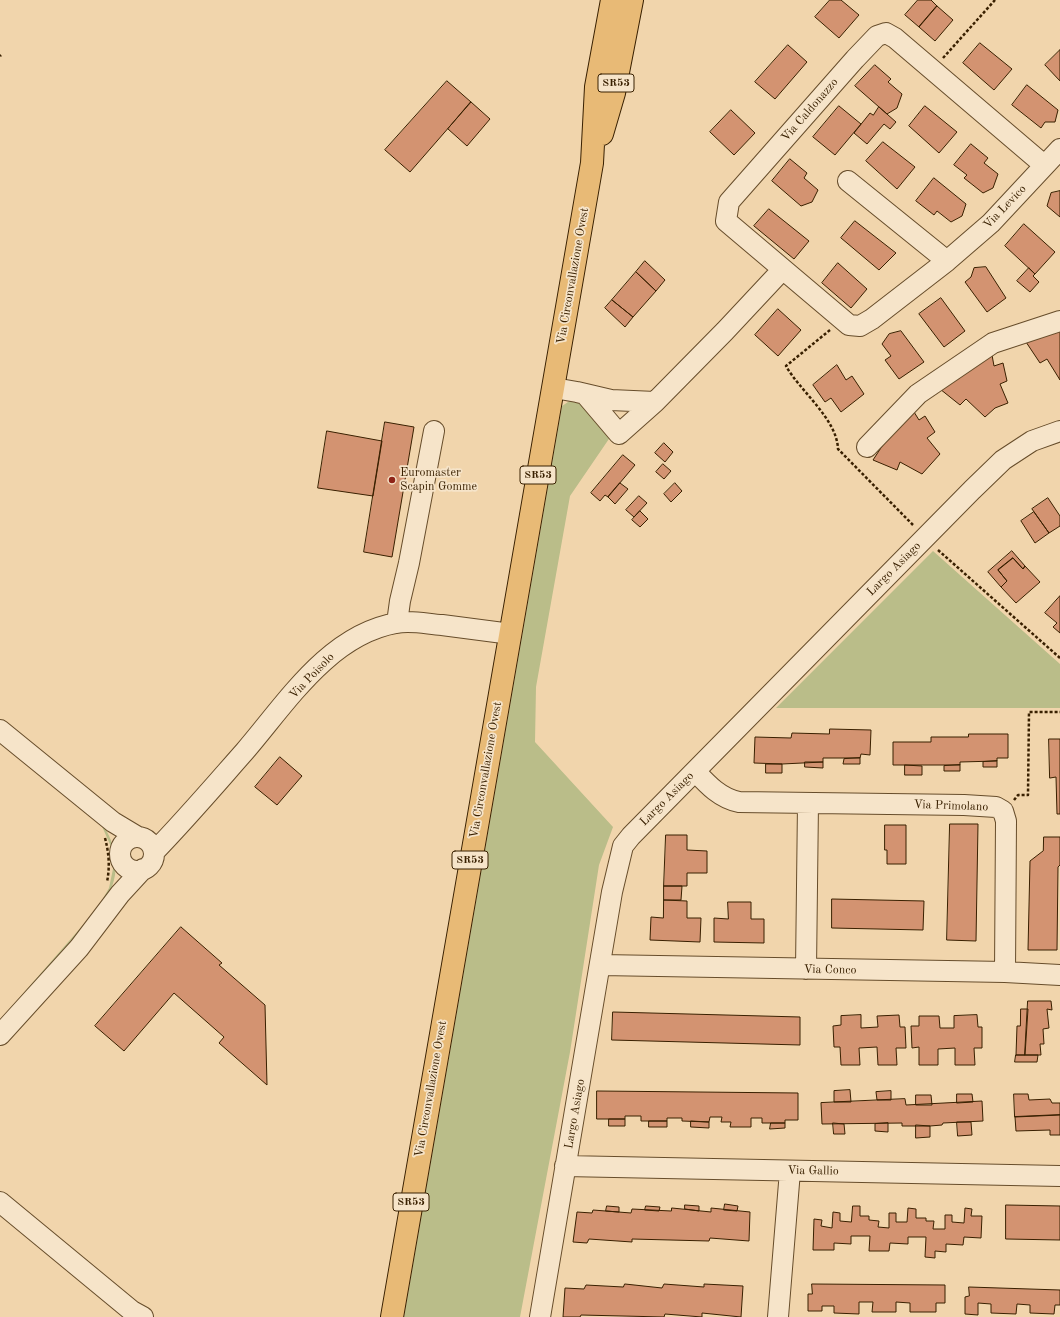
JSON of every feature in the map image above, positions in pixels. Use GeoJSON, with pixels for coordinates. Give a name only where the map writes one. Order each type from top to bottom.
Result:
{"type":"FeatureCollection","features":[{"type":"Feature","properties":{"kind":"main road","name":"Via Circonvallazione Ovest"},"geometry":{"type":"LineString","coordinates":[[392,1317],[592,163],[596,87],[612,0]]}},
{"type":"Feature","properties":{"kind":"main road","name":"Via Circonvallazione Ovest"},"geometry":{"type":"LineString","coordinates":[[592,163],[614,93],[632,0]]}},
{"type":"Feature","properties":{"kind":"street","name":"Via Caldonazzo"},"geometry":{"type":"LineString","coordinates":[[860,326],[849,325],[726,221],[729,202],[877,36],[886,33],[895,38],[1044,165]]}},
{"type":"Feature","properties":{"kind":"street","name":"Via Levico"},"geometry":{"type":"LineString","coordinates":[[860,326],[901,298],[992,222],[1060,149]]}},
{"type":"Feature","properties":{"kind":"street"},"geometry":{"type":"LineString","coordinates":[[848,181],[947,261]]}},
{"type":"Feature","properties":{"kind":"street"},"geometry":{"type":"LineString","coordinates":[[585,394],[619,434],[655,402],[726,331],[783,269]]}},
{"type":"Feature","properties":{"kind":"street"},"geometry":{"type":"LineString","coordinates":[[867,447],[918,394],[993,343],[1060,321]]}},
{"type":"Feature","properties":{"kind":"street"},"geometry":{"type":"LineString","coordinates":[[554,388],[611,400],[655,402]]}},
{"type":"Feature","properties":{"kind":"street"},"geometry":{"type":"LineString","coordinates":[[397,623],[434,430]]}},
{"type":"Feature","properties":{"kind":"street","name":"Largo Asiago"},"geometry":{"type":"LineString","coordinates":[[540,1317],[601,965],[612,892],[623,846],[694,771],[998,465],[1032,441],[1060,431]]}},
{"type":"Feature","properties":{"kind":"street","name":"Via Poisolo"},"geometry":{"type":"LineString","coordinates":[[146,842],[168,838],[186,820],[309,676],[334,652],[361,634],[397,623],[415,622],[511,634]]}},
{"type":"Feature","properties":{"kind":"street"},"geometry":{"type":"LineString","coordinates":[[0,730],[109,829],[122,856],[133,870],[143,869]]}},
{"type":"Feature","properties":{"kind":"street","name":"Via Primolano"},"geometry":{"type":"LineString","coordinates":[[694,771],[716,792],[730,800],[739,802],[964,805],[996,807],[1002,811],[1006,821],[1005,972]]}},
{"type":"Feature","properties":{"kind":"street"},"geometry":{"type":"LineString","coordinates":[[806,969],[808,803]]}},
{"type":"Feature","properties":{"kind":"street"},"geometry":{"type":"LineString","coordinates":[[109,829],[146,842]]}},
{"type":"Feature","properties":{"kind":"street"},"geometry":{"type":"LineString","coordinates":[[0,1035],[79,948],[113,890],[122,856],[129,839],[146,842]]}},
{"type":"Feature","properties":{"kind":"street"},"geometry":{"type":"LineString","coordinates":[[113,890],[152,862],[146,842]]}},
{"type":"Feature","properties":{"kind":"street","name":"Via Conco"},"geometry":{"type":"LineString","coordinates":[[601,965],[1005,972],[1060,975]]}},
{"type":"Feature","properties":{"kind":"street","name":"Via Gallio"},"geometry":{"type":"LineString","coordinates":[[565,1166],[1060,1176]]}},
{"type":"Feature","properties":{"kind":"street"},"geometry":{"type":"LineString","coordinates":[[778,1317],[790,1171]]}},
{"type":"Feature","properties":{"kind":"street"},"geometry":{"type":"LineString","coordinates":[[0,1202],[132,1311],[143,1317]]}},
{"type":"Feature","properties":{"kind":"path"},"geometry":{"type":"LineString","coordinates":[[940,61],[995,0]]}},
{"type":"Feature","properties":{"kind":"path"},"geometry":{"type":"LineString","coordinates":[[786,366],[835,327]]}},
{"type":"Feature","properties":{"kind":"path"},"geometry":{"type":"LineString","coordinates":[[933,546],[1060,658]]}},
{"type":"Feature","properties":{"kind":"path"},"geometry":{"type":"LineString","coordinates":[[1018,795],[1028,795],[1029,712],[1060,712]]}},
{"type":"Feature","properties":{"kind":"path"},"geometry":{"type":"LineString","coordinates":[[109,829],[109,872],[113,890]]}},
{"type":"Feature","properties":{"kind":"green space"},"geometry":{"type":"Polygon","coordinates":[[[577,396],[613,433],[570,496],[536,687],[535,742],[613,827],[599,865],[570,1052],[520,1317],[404,1317],[562,406],[577,396]]]}},
{"type":"Feature","properties":{"kind":"green space"},"geometry":{"type":"Polygon","coordinates":[[[933,551],[1060,664],[1060,708],[776,708],[933,551]]]}},
{"type":"Feature","properties":{"kind":"green space"},"geometry":{"type":"Polygon","coordinates":[[[97,815],[109,836],[116,858],[115,875],[107,897],[86,926],[9,1014],[6,1013],[97,909],[109,888],[113,869],[112,849],[97,815]]]}},
{"type":"Feature","properties":{"kind":"building"},"geometry":{"type":"Polygon","coordinates":[[[830,0],[841,0],[859,15],[839,38],[815,17],[830,0]]]}},
{"type":"Feature","properties":{"kind":"building"},"geometry":{"type":"Polygon","coordinates":[[[918,0],[931,0],[937,6],[919,27],[905,15],[918,0]]]}},
{"type":"Feature","properties":{"kind":"building"},"geometry":{"type":"Polygon","coordinates":[[[937,6],[953,20],[935,41],[919,27],[937,6]]]}},
{"type":"Feature","properties":{"kind":"building"},"geometry":{"type":"Polygon","coordinates":[[[980,43],[1012,69],[994,90],[963,63],[980,43]]]}},
{"type":"Feature","properties":{"kind":"building"},"geometry":{"type":"Polygon","coordinates":[[[788,45],[807,62],[775,99],[755,82],[788,45]]]}},
{"type":"Feature","properties":{"kind":"building"},"geometry":{"type":"Polygon","coordinates":[[[1060,50],[1060,81],[1045,65],[1060,50]]]}},
{"type":"Feature","properties":{"kind":"building"},"geometry":{"type":"Polygon","coordinates":[[[875,65],[891,79],[888,82],[902,94],[897,108],[887,114],[855,86],[875,65]]]}},
{"type":"Feature","properties":{"kind":"building"},"geometry":{"type":"Polygon","coordinates":[[[447,81],[471,102],[410,172],[385,150],[447,81]]]}},
{"type":"Feature","properties":{"kind":"building"},"geometry":{"type":"Polygon","coordinates":[[[1027,85],[1058,110],[1055,122],[1045,122],[1041,128],[1012,105],[1027,85]]]}},
{"type":"Feature","properties":{"kind":"building"},"geometry":{"type":"Polygon","coordinates":[[[471,102],[490,119],[467,146],[448,129],[471,102]]]}},
{"type":"Feature","properties":{"kind":"building"},"geometry":{"type":"Polygon","coordinates":[[[839,106],[861,124],[835,155],[813,137],[839,106]]]}},
{"type":"Feature","properties":{"kind":"building"},"geometry":{"type":"Polygon","coordinates":[[[925,106],[957,132],[939,153],[909,126],[925,106]]]}},
{"type":"Feature","properties":{"kind":"building"},"geometry":{"type":"Polygon","coordinates":[[[879,107],[896,122],[890,129],[884,124],[867,144],[854,133],[870,113],[873,115],[879,107]]]}},
{"type":"Feature","properties":{"kind":"building"},"geometry":{"type":"Polygon","coordinates":[[[731,110],[755,133],[734,155],[710,132],[731,110]]]}},
{"type":"Feature","properties":{"kind":"building"},"geometry":{"type":"Polygon","coordinates":[[[883,142],[915,167],[897,189],[866,161],[883,142]]]}},
{"type":"Feature","properties":{"kind":"building"},"geometry":{"type":"Polygon","coordinates":[[[971,144],[988,158],[984,163],[998,174],[993,188],[983,193],[964,178],[967,175],[954,165],[971,144]]]}},
{"type":"Feature","properties":{"kind":"building"},"geometry":{"type":"Polygon","coordinates":[[[790,159],[807,173],[804,178],[818,190],[812,202],[801,206],[772,181],[790,159]]]}},
{"type":"Feature","properties":{"kind":"building"},"geometry":{"type":"Polygon","coordinates":[[[934,178],[966,204],[962,216],[951,222],[937,211],[934,215],[916,201],[934,178]]]}},
{"type":"Feature","properties":{"kind":"building"},"geometry":{"type":"Polygon","coordinates":[[[1060,191],[1060,217],[1047,206],[1051,193],[1060,191]]]}},
{"type":"Feature","properties":{"kind":"building"},"geometry":{"type":"Polygon","coordinates":[[[769,209],[809,241],[794,259],[754,226],[769,209]]]}},
{"type":"Feature","properties":{"kind":"building"},"geometry":{"type":"Polygon","coordinates":[[[855,221],[896,253],[879,270],[841,238],[855,221]]]}},
{"type":"Feature","properties":{"kind":"building"},"geometry":{"type":"Polygon","coordinates":[[[1024,224],[1055,252],[1035,274],[1005,246],[1024,224]]]}},
{"type":"Feature","properties":{"kind":"building"},"geometry":{"type":"Polygon","coordinates":[[[645,261],[665,280],[656,291],[636,272],[645,261]]]}},
{"type":"Feature","properties":{"kind":"building"},"geometry":{"type":"Polygon","coordinates":[[[838,263],[867,289],[851,308],[822,283],[838,263]]]}},
{"type":"Feature","properties":{"kind":"building"},"geometry":{"type":"Polygon","coordinates":[[[986,267],[1006,298],[987,312],[965,282],[971,277],[974,268],[986,267]]]}},
{"type":"Feature","properties":{"kind":"building"},"geometry":{"type":"Polygon","coordinates":[[[1029,268],[1035,274],[1033,276],[1039,282],[1030,292],[1017,281],[1029,268]]]}},
{"type":"Feature","properties":{"kind":"building"},"geometry":{"type":"Polygon","coordinates":[[[636,272],[656,291],[633,317],[612,300],[636,272]]]}},
{"type":"Feature","properties":{"kind":"building"},"geometry":{"type":"Polygon","coordinates":[[[941,298],[965,331],[944,347],[919,314],[941,298]]]}},
{"type":"Feature","properties":{"kind":"building"},"geometry":{"type":"Polygon","coordinates":[[[612,300],[633,317],[625,327],[605,308],[612,300]]]}},
{"type":"Feature","properties":{"kind":"building"},"geometry":{"type":"Polygon","coordinates":[[[778,309],[801,330],[778,356],[755,335],[778,309]]]}},
{"type":"Feature","properties":{"kind":"building"},"geometry":{"type":"Polygon","coordinates":[[[1060,329],[1060,380],[1047,359],[1040,363],[1026,342],[1060,329]]]}},
{"type":"Feature","properties":{"kind":"building"},"geometry":{"type":"Polygon","coordinates":[[[901,331],[924,362],[899,379],[885,360],[891,356],[882,344],[889,334],[901,331]]]}},
{"type":"Feature","properties":{"kind":"building"},"geometry":{"type":"Polygon","coordinates":[[[992,355],[994,366],[1003,363],[1007,381],[1000,384],[1008,403],[995,408],[985,417],[966,399],[960,405],[940,389],[992,355]]]}},
{"type":"Feature","properties":{"kind":"building"},"geometry":{"type":"Polygon","coordinates":[[[837,365],[846,380],[852,376],[864,394],[841,412],[831,398],[825,402],[813,385],[837,365]]]}},
{"type":"Feature","properties":{"kind":"building"},"geometry":{"type":"Polygon","coordinates":[[[914,412],[919,420],[925,416],[935,432],[927,438],[940,454],[922,474],[900,462],[897,470],[873,460],[894,428],[914,412]]]}},
{"type":"Feature","properties":{"kind":"building"},"geometry":{"type":"Polygon","coordinates":[[[385,422],[414,427],[392,557],[364,552],[385,422]]]}},
{"type":"Feature","properties":{"kind":"building"},"geometry":{"type":"Polygon","coordinates":[[[327,431],[382,441],[373,496],[318,488],[327,431]]]}},
{"type":"Feature","properties":{"kind":"building"},"geometry":{"type":"Polygon","coordinates":[[[664,443],[673,452],[665,462],[655,453],[664,443]]]}},
{"type":"Feature","properties":{"kind":"building"},"geometry":{"type":"Polygon","coordinates":[[[623,455],[635,465],[608,497],[605,495],[600,501],[591,493],[623,455]]]}},
{"type":"Feature","properties":{"kind":"building"},"geometry":{"type":"Polygon","coordinates":[[[663,464],[671,471],[664,479],[656,472],[663,464]]]}},
{"type":"Feature","properties":{"kind":"building"},"geometry":{"type":"Polygon","coordinates":[[[620,483],[628,489],[615,504],[608,497],[620,483]]]}},
{"type":"Feature","properties":{"kind":"building"},"geometry":{"type":"Polygon","coordinates":[[[675,483],[682,491],[671,502],[664,494],[675,483]]]}},
{"type":"Feature","properties":{"kind":"building"},"geometry":{"type":"Polygon","coordinates":[[[639,496],[647,503],[634,517],[626,510],[639,496]]]}},
{"type":"Feature","properties":{"kind":"building"},"geometry":{"type":"Polygon","coordinates":[[[1048,498],[1060,516],[1060,526],[1049,533],[1032,509],[1048,498]]]}},
{"type":"Feature","properties":{"kind":"building"},"geometry":{"type":"Polygon","coordinates":[[[640,511],[648,519],[640,527],[632,520],[640,511]]]}},
{"type":"Feature","properties":{"kind":"building"},"geometry":{"type":"Polygon","coordinates":[[[1034,512],[1049,533],[1035,543],[1021,521],[1034,512]]]}},
{"type":"Feature","properties":{"kind":"building"},"geometry":{"type":"Polygon","coordinates":[[[1012,551],[1025,566],[1023,569],[1013,558],[998,570],[1007,581],[1001,587],[988,572],[1012,551]]]}},
{"type":"Feature","properties":{"kind":"building"},"geometry":{"type":"Polygon","coordinates":[[[1013,558],[1023,569],[1025,566],[1040,582],[1016,603],[1001,587],[1007,581],[998,570],[1013,558]]]}},
{"type":"Feature","properties":{"kind":"building"},"geometry":{"type":"Polygon","coordinates":[[[1060,596],[1060,633],[1053,627],[1057,623],[1045,613],[1060,596]]]}},
{"type":"Feature","properties":{"kind":"building"},"geometry":{"type":"Polygon","coordinates":[[[830,729],[871,730],[870,755],[861,754],[860,758],[823,758],[823,762],[782,764],[754,763],[755,737],[791,738],[792,733],[829,734],[830,729]]]}},
{"type":"Feature","properties":{"kind":"building"},"geometry":{"type":"Polygon","coordinates":[[[969,734],[1008,734],[1008,758],[997,758],[997,761],[960,762],[960,765],[893,765],[893,742],[931,742],[931,737],[968,737],[969,734]]]}},
{"type":"Feature","properties":{"kind":"building"},"geometry":{"type":"Polygon","coordinates":[[[1049,739],[1060,739],[1060,814],[1057,814],[1056,777],[1050,778],[1049,739]]]}},
{"type":"Feature","properties":{"kind":"building"},"geometry":{"type":"Polygon","coordinates":[[[280,757],[302,776],[277,805],[255,787],[280,757]]]}},
{"type":"Feature","properties":{"kind":"building"},"geometry":{"type":"Polygon","coordinates":[[[860,758],[860,764],[843,764],[844,759],[860,758]]]}},
{"type":"Feature","properties":{"kind":"building"},"geometry":{"type":"Polygon","coordinates":[[[997,761],[997,767],[983,767],[983,762],[997,761]]]}},
{"type":"Feature","properties":{"kind":"building"},"geometry":{"type":"Polygon","coordinates":[[[805,762],[823,762],[823,768],[805,767],[805,762]]]}},
{"type":"Feature","properties":{"kind":"building"},"geometry":{"type":"Polygon","coordinates":[[[766,764],[782,764],[782,773],[766,773],[766,764]]]}},
{"type":"Feature","properties":{"kind":"building"},"geometry":{"type":"Polygon","coordinates":[[[905,765],[922,766],[922,775],[905,775],[905,765]]]}},
{"type":"Feature","properties":{"kind":"building"},"geometry":{"type":"Polygon","coordinates":[[[960,765],[960,771],[944,771],[944,766],[960,765]]]}},
{"type":"Feature","properties":{"kind":"building"},"geometry":{"type":"Polygon","coordinates":[[[950,824],[978,824],[976,941],[947,940],[950,824]]]}},
{"type":"Feature","properties":{"kind":"building"},"geometry":{"type":"Polygon","coordinates":[[[885,825],[906,825],[906,864],[887,864],[887,850],[885,850],[885,825]]]}},
{"type":"Feature","properties":{"kind":"building"},"geometry":{"type":"Polygon","coordinates":[[[666,835],[687,835],[687,850],[707,851],[707,873],[687,873],[687,886],[664,886],[666,835]]]}},
{"type":"Feature","properties":{"kind":"building"},"geometry":{"type":"Polygon","coordinates":[[[1044,837],[1060,837],[1060,865],[1058,867],[1057,950],[1028,950],[1030,861],[1043,851],[1044,837]]]}},
{"type":"Feature","properties":{"kind":"building"},"geometry":{"type":"Polygon","coordinates":[[[664,886],[682,886],[681,900],[664,900],[664,886]]]}},
{"type":"Feature","properties":{"kind":"building"},"geometry":{"type":"Polygon","coordinates":[[[832,899],[924,901],[923,930],[832,928],[832,899]]]}},
{"type":"Feature","properties":{"kind":"building"},"geometry":{"type":"Polygon","coordinates":[[[664,900],[687,901],[687,918],[701,918],[700,942],[650,940],[651,917],[663,918],[664,900]]]}},
{"type":"Feature","properties":{"kind":"building"},"geometry":{"type":"Polygon","coordinates":[[[728,902],[751,902],[751,919],[764,919],[764,943],[714,942],[714,918],[728,919],[728,902]]]}},
{"type":"Feature","properties":{"kind":"building"},"geometry":{"type":"Polygon","coordinates":[[[181,927],[222,963],[219,965],[265,1005],[267,1085],[219,1043],[224,1037],[174,993],[124,1051],[95,1026],[181,927]]]}},
{"type":"Feature","properties":{"kind":"building"},"geometry":{"type":"Polygon","coordinates":[[[1028,1001],[1051,1001],[1052,1010],[1047,1009],[1049,1028],[1043,1029],[1044,1044],[1040,1044],[1041,1055],[1025,1055],[1028,1001]]]}},
{"type":"Feature","properties":{"kind":"building"},"geometry":{"type":"Polygon","coordinates":[[[1021,1009],[1028,1009],[1025,1055],[1016,1055],[1017,1026],[1020,1026],[1021,1009]]]}},
{"type":"Feature","properties":{"kind":"building"},"geometry":{"type":"Polygon","coordinates":[[[613,1012],[800,1017],[800,1045],[612,1040],[613,1012]]]}},
{"type":"Feature","properties":{"kind":"building"},"geometry":{"type":"Polygon","coordinates":[[[861,1015],[861,1028],[878,1027],[877,1016],[899,1015],[900,1027],[905,1027],[906,1048],[896,1048],[897,1065],[878,1065],[877,1047],[859,1048],[860,1065],[841,1065],[840,1047],[834,1047],[833,1026],[841,1025],[841,1016],[861,1015]]]}},
{"type":"Feature","properties":{"kind":"building"},"geometry":{"type":"Polygon","coordinates":[[[977,1015],[978,1027],[982,1027],[982,1048],[974,1048],[975,1065],[955,1065],[955,1048],[938,1049],[938,1065],[919,1065],[919,1047],[912,1048],[911,1026],[919,1026],[919,1016],[939,1016],[940,1028],[954,1028],[954,1016],[977,1015]]]}},
{"type":"Feature","properties":{"kind":"building"},"geometry":{"type":"Polygon","coordinates":[[[1016,1055],[1038,1055],[1037,1062],[1015,1062],[1016,1055]]]}},
{"type":"Feature","properties":{"kind":"building"},"geometry":{"type":"Polygon","coordinates":[[[850,1090],[851,1102],[834,1102],[834,1091],[850,1090]]]}},
{"type":"Feature","properties":{"kind":"building"},"geometry":{"type":"Polygon","coordinates":[[[597,1091],[798,1093],[798,1120],[785,1120],[785,1123],[762,1123],[762,1118],[751,1118],[751,1127],[730,1127],[731,1122],[721,1122],[722,1117],[710,1117],[709,1122],[682,1121],[682,1118],[667,1118],[667,1121],[641,1121],[641,1116],[625,1116],[625,1119],[597,1119],[597,1091]]]}},
{"type":"Feature","properties":{"kind":"building"},"geometry":{"type":"Polygon","coordinates":[[[891,1091],[891,1100],[877,1100],[876,1092],[891,1091]]]}},
{"type":"Feature","properties":{"kind":"building"},"geometry":{"type":"Polygon","coordinates":[[[957,1094],[972,1094],[973,1102],[957,1103],[957,1094]]]}},
{"type":"Feature","properties":{"kind":"building"},"geometry":{"type":"Polygon","coordinates":[[[1014,1094],[1028,1094],[1029,1100],[1050,1099],[1052,1103],[1060,1103],[1060,1115],[1015,1117],[1014,1094]]]}},
{"type":"Feature","properties":{"kind":"building"},"geometry":{"type":"Polygon","coordinates":[[[916,1095],[931,1095],[932,1105],[916,1105],[916,1095]]]}},
{"type":"Feature","properties":{"kind":"building"},"geometry":{"type":"Polygon","coordinates":[[[905,1099],[906,1105],[982,1101],[983,1121],[943,1123],[942,1125],[930,1126],[902,1126],[902,1123],[822,1124],[821,1103],[905,1099]]]}},
{"type":"Feature","properties":{"kind":"building"},"geometry":{"type":"Polygon","coordinates":[[[1060,1115],[1060,1135],[1050,1135],[1050,1130],[1016,1131],[1015,1117],[1060,1115]]]}},
{"type":"Feature","properties":{"kind":"building"},"geometry":{"type":"Polygon","coordinates":[[[609,1119],[625,1119],[625,1126],[609,1126],[609,1119]]]}},
{"type":"Feature","properties":{"kind":"building"},"geometry":{"type":"Polygon","coordinates":[[[649,1121],[667,1121],[667,1127],[649,1127],[649,1121]]]}},
{"type":"Feature","properties":{"kind":"building"},"geometry":{"type":"Polygon","coordinates":[[[691,1121],[709,1122],[709,1128],[691,1127],[691,1121]]]}},
{"type":"Feature","properties":{"kind":"building"},"geometry":{"type":"Polygon","coordinates":[[[957,1122],[971,1122],[972,1135],[958,1136],[957,1122]]]}},
{"type":"Feature","properties":{"kind":"building"},"geometry":{"type":"Polygon","coordinates":[[[771,1123],[785,1123],[785,1128],[770,1129],[771,1123]]]}},
{"type":"Feature","properties":{"kind":"building"},"geometry":{"type":"Polygon","coordinates":[[[833,1123],[844,1124],[845,1134],[834,1134],[833,1123]]]}},
{"type":"Feature","properties":{"kind":"building"},"geometry":{"type":"Polygon","coordinates":[[[888,1123],[888,1132],[875,1131],[875,1124],[888,1123]]]}},
{"type":"Feature","properties":{"kind":"building"},"geometry":{"type":"Polygon","coordinates":[[[916,1125],[930,1126],[930,1137],[916,1138],[916,1125]]]}},
{"type":"Feature","properties":{"kind":"building"},"geometry":{"type":"Polygon","coordinates":[[[725,1204],[738,1206],[737,1211],[724,1210],[725,1204]]]}},
{"type":"Feature","properties":{"kind":"building"},"geometry":{"type":"Polygon","coordinates":[[[685,1205],[699,1206],[699,1211],[685,1209],[685,1205]]]}},
{"type":"Feature","properties":{"kind":"building"},"geometry":{"type":"Polygon","coordinates":[[[1006,1205],[1060,1206],[1060,1240],[1006,1239],[1006,1205]]]}},
{"type":"Feature","properties":{"kind":"building"},"geometry":{"type":"Polygon","coordinates":[[[607,1206],[619,1207],[619,1212],[606,1211],[607,1206]]]}},
{"type":"Feature","properties":{"kind":"building"},"geometry":{"type":"Polygon","coordinates":[[[646,1206],[660,1207],[659,1211],[645,1210],[646,1206]]]}},
{"type":"Feature","properties":{"kind":"building"},"geometry":{"type":"Polygon","coordinates":[[[853,1206],[860,1206],[860,1216],[869,1216],[869,1220],[879,1221],[878,1227],[889,1228],[889,1213],[896,1213],[896,1222],[907,1222],[908,1208],[916,1209],[916,1218],[926,1218],[926,1221],[934,1221],[933,1229],[945,1229],[945,1215],[952,1215],[952,1222],[964,1223],[965,1208],[972,1209],[971,1216],[982,1216],[981,1238],[964,1237],[963,1245],[946,1244],[946,1252],[935,1251],[935,1258],[925,1257],[926,1237],[908,1237],[908,1244],[890,1243],[889,1251],[869,1251],[870,1236],[851,1236],[851,1244],[834,1243],[834,1250],[813,1250],[814,1219],[822,1220],[821,1226],[832,1228],[833,1212],[840,1213],[840,1221],[851,1222],[853,1206]]]}},
{"type":"Feature","properties":{"kind":"building"},"geometry":{"type":"Polygon","coordinates":[[[672,1208],[711,1212],[711,1208],[750,1212],[749,1241],[710,1238],[709,1241],[632,1239],[632,1242],[589,1239],[587,1243],[573,1242],[577,1212],[592,1213],[593,1210],[631,1213],[632,1209],[671,1211],[672,1208]]]}},
{"type":"Feature","properties":{"kind":"building"},"geometry":{"type":"Polygon","coordinates":[[[625,1284],[662,1288],[664,1284],[704,1287],[704,1284],[743,1286],[741,1317],[702,1313],[702,1317],[665,1314],[664,1317],[581,1315],[580,1317],[563,1317],[565,1288],[584,1289],[586,1285],[623,1287],[625,1284]]]}},
{"type":"Feature","properties":{"kind":"building"},"geometry":{"type":"Polygon","coordinates":[[[812,1284],[945,1285],[945,1303],[936,1303],[936,1312],[910,1312],[910,1303],[896,1302],[896,1312],[872,1312],[873,1302],[859,1302],[859,1314],[834,1313],[834,1306],[822,1306],[822,1311],[808,1311],[808,1294],[812,1294],[812,1284]]]}},
{"type":"Feature","properties":{"kind":"building"},"geometry":{"type":"Polygon","coordinates":[[[969,1287],[1060,1290],[1060,1305],[1055,1305],[1054,1314],[1030,1313],[1030,1305],[1017,1304],[1016,1314],[991,1313],[991,1304],[978,1303],[978,1315],[965,1314],[965,1297],[969,1296],[969,1287]]]}},
{"type":"Feature","properties":{"kind":"place","name":"Euromaster Scapin Gomme"},"geometry":{"type":"Point","coordinates":[392,480]}}]}
